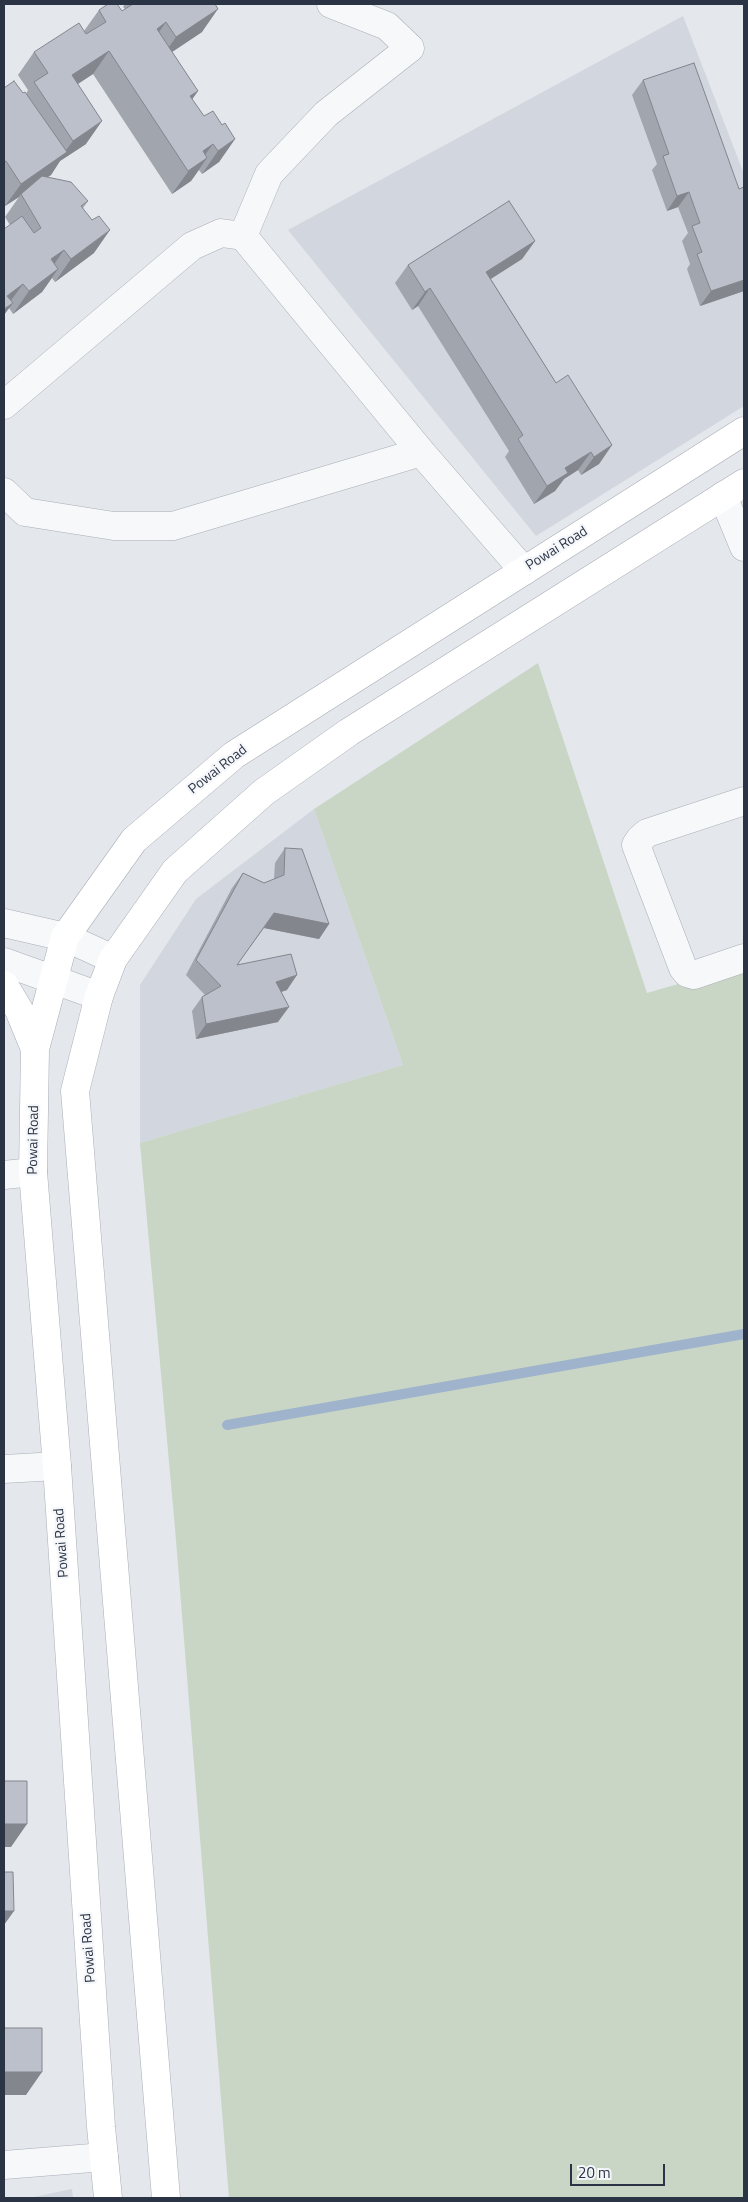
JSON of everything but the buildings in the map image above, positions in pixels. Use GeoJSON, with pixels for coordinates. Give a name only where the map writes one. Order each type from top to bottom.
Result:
{"type":"FeatureCollection","features":[{"type":"Feature","properties":{"kind":"main road","name":"Powai Road"},"geometry":{"type":"LineString","coordinates":[[108,2198],[57,1466],[33,1172],[36,1050],[65,937],[134,840],[234,755],[744,431]]}},
{"type":"Feature","properties":{"kind":"main road"},"geometry":{"type":"LineString","coordinates":[[166,2198],[75,1091],[99,996],[113,959],[175,871],[264,792],[349,732],[734,490]]}},
{"type":"Feature","properties":{"kind":"main road"},"geometry":{"type":"LineString","coordinates":[[4,986],[18,1010],[36,1050]]}},
{"type":"Feature","properties":{"kind":"street"},"geometry":{"type":"LineString","coordinates":[[243,236],[269,174],[326,114],[410,48],[387,26],[331,4]]}},
{"type":"Feature","properties":{"kind":"street"},"geometry":{"type":"LineString","coordinates":[[4,405],[192,246],[221,233],[243,236],[421,452],[524,571]]}},
{"type":"Feature","properties":{"kind":"street"},"geometry":{"type":"LineString","coordinates":[[4,492],[25,512],[114,526],[173,526],[421,452]]}},
{"type":"Feature","properties":{"kind":"street"},"geometry":{"type":"LineString","coordinates":[[734,490],[744,547]]}},
{"type":"Feature","properties":{"kind":"street"},"geometry":{"type":"LineString","coordinates":[[744,802],[647,833],[636,845],[683,968],[687,973],[694,975],[744,958]]}},
{"type":"Feature","properties":{"kind":"street"},"geometry":{"type":"LineString","coordinates":[[4,922],[65,937],[113,959]]}},
{"type":"Feature","properties":{"kind":"street"},"geometry":{"type":"LineString","coordinates":[[4,962],[99,996]]}},
{"type":"Feature","properties":{"kind":"street"},"geometry":{"type":"LineString","coordinates":[[4,1175],[33,1172]]}},
{"type":"Feature","properties":{"kind":"street"},"geometry":{"type":"LineString","coordinates":[[4,1469],[57,1466]]}},
{"type":"Feature","properties":{"kind":"street"},"geometry":{"type":"LineString","coordinates":[[4,2165],[104,2157]]}},
{"type":"Feature","properties":{"kind":"shaded area"},"geometry":{"type":"Polygon","coordinates":[[[683,16],[744,174],[744,406],[536,536],[288,230],[683,16]]]}},
{"type":"Feature","properties":{"kind":"shaded area"},"geometry":{"type":"Polygon","coordinates":[[[314,809],[403,1065],[140,1143],[140,985],[196,899],[314,809]]]}},
{"type":"Feature","properties":{"kind":"shaded area"},"geometry":{"type":"Polygon","coordinates":[[[72,2189],[73,2198],[29,2198],[72,2189]]]}},
{"type":"Feature","properties":{"kind":"green space"},"geometry":{"type":"Polygon","coordinates":[[[538,663],[647,993],[744,965],[744,2198],[229,2198],[175,1528],[140,1143],[403,1065],[314,809],[538,663]]]}},
{"type":"Feature","properties":{"kind":"waterway"},"geometry":{"type":"LineString","coordinates":[[227,1425],[744,1334]]}}]}
